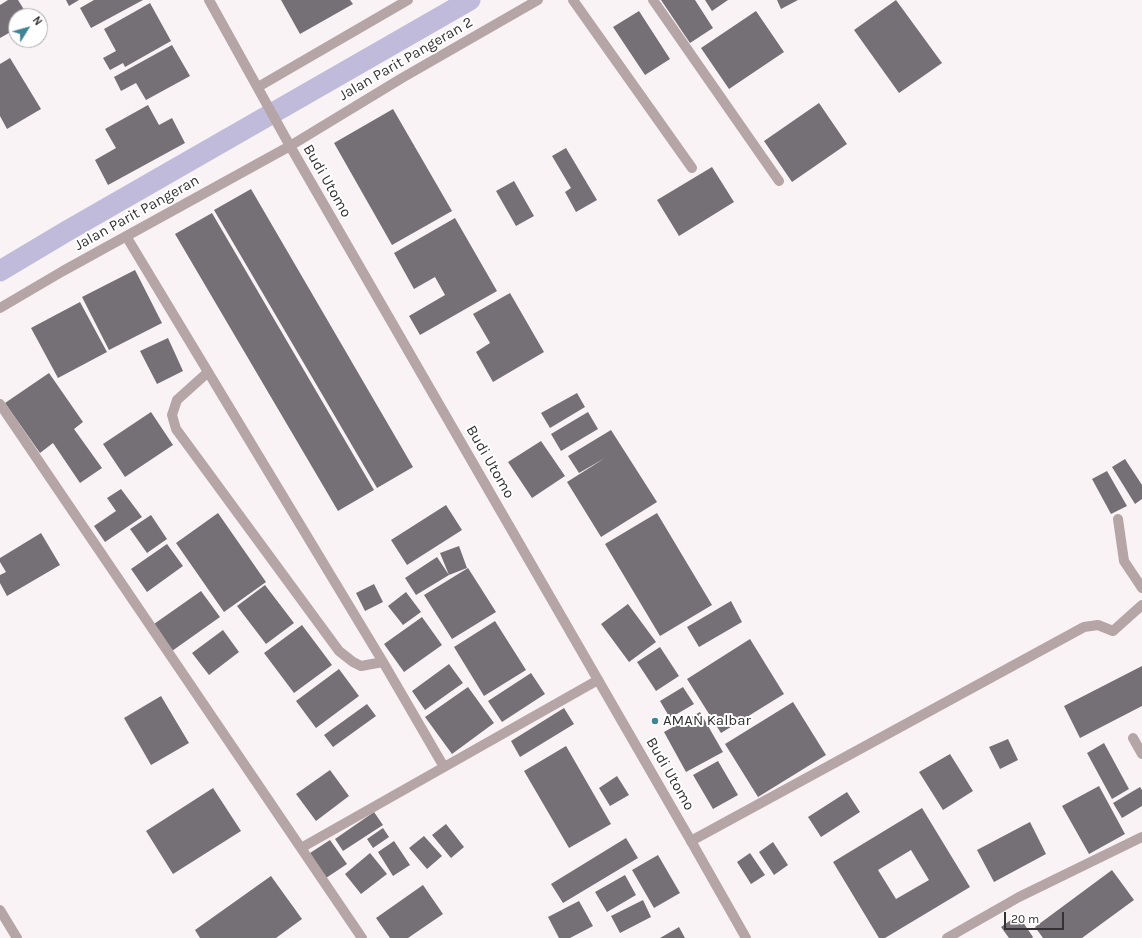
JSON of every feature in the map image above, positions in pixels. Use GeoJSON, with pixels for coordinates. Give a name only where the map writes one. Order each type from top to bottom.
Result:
{"type":"FeatureCollection","features":[{"type":"Feature","properties":{"kind":"street","name":"Budi Utomo"},"geometry":{"type":"LineString","coordinates":[[209,0],[282,133],[746,938]]}},
{"type":"Feature","properties":{"kind":"street"},"geometry":{"type":"LineString","coordinates":[[258,87],[408,0]]}},
{"type":"Feature","properties":{"kind":"street","name":"Jalan Parit Pangeran 2"},"geometry":{"type":"LineString","coordinates":[[290,146],[402,78],[538,0]]}},
{"type":"Feature","properties":{"kind":"street"},"geometry":{"type":"LineString","coordinates":[[573,0],[692,168]]}},
{"type":"Feature","properties":{"kind":"street"},"geometry":{"type":"LineString","coordinates":[[653,0],[779,181]]}},
{"type":"Feature","properties":{"kind":"street","name":"Jalan Parit Pangeran"},"geometry":{"type":"LineString","coordinates":[[0,308],[126,236],[290,146]]}},
{"type":"Feature","properties":{"kind":"street"},"geometry":{"type":"LineString","coordinates":[[126,236],[383,662],[444,767]]}},
{"type":"Feature","properties":{"kind":"street"},"geometry":{"type":"LineString","coordinates":[[207,372],[177,400],[172,415],[176,428],[339,651],[353,662],[362,666],[383,662]]}},
{"type":"Feature","properties":{"kind":"street"},"geometry":{"type":"LineString","coordinates":[[0,404],[362,938]]}},
{"type":"Feature","properties":{"kind":"street"},"geometry":{"type":"LineString","coordinates":[[1118,519],[1124,560],[1142,588]]}},
{"type":"Feature","properties":{"kind":"street"},"geometry":{"type":"LineString","coordinates":[[691,842],[1084,627],[1098,625],[1113,631],[1142,605]]}},
{"type":"Feature","properties":{"kind":"street"},"geometry":{"type":"LineString","coordinates":[[301,848],[598,680]]}},
{"type":"Feature","properties":{"kind":"street"},"geometry":{"type":"LineString","coordinates":[[1133,738],[1142,754]]}},
{"type":"Feature","properties":{"kind":"street"},"geometry":{"type":"LineString","coordinates":[[947,938],[1019,897],[1142,837]]}},
{"type":"Feature","properties":{"kind":"street"},"geometry":{"type":"LineString","coordinates":[[0,910],[17,938]]}},
{"type":"Feature","properties":{"kind":"building"},"geometry":{"type":"Polygon","coordinates":[[[8,0],[18,0],[23,8],[8,8],[8,34],[0,38],[0,5],[8,0]]]}},
{"type":"Feature","properties":{"kind":"building"},"geometry":{"type":"Polygon","coordinates":[[[66,0],[79,0],[69,6],[66,0]]]}},
{"type":"Feature","properties":{"kind":"building"},"geometry":{"type":"Polygon","coordinates":[[[94,0],[143,0],[91,28],[80,8],[94,0]]]}},
{"type":"Feature","properties":{"kind":"building"},"geometry":{"type":"Polygon","coordinates":[[[281,0],[350,0],[353,4],[300,34],[281,0]]]}},
{"type":"Feature","properties":{"kind":"building"},"geometry":{"type":"Polygon","coordinates":[[[661,0],[695,0],[713,28],[690,43],[661,0]]]}},
{"type":"Feature","properties":{"kind":"building"},"geometry":{"type":"Polygon","coordinates":[[[705,0],[728,0],[712,11],[705,0]]]}},
{"type":"Feature","properties":{"kind":"building"},"geometry":{"type":"Polygon","coordinates":[[[777,0],[798,0],[781,9],[777,0]]]}},
{"type":"Feature","properties":{"kind":"building"},"geometry":{"type":"Polygon","coordinates":[[[896,0],[942,63],[899,93],[854,30],[896,0]]]}},
{"type":"Feature","properties":{"kind":"building"},"geometry":{"type":"Polygon","coordinates":[[[150,3],[171,41],[125,67],[123,63],[110,70],[103,58],[116,51],[104,29],[150,3]]]}},
{"type":"Feature","properties":{"kind":"building"},"geometry":{"type":"Polygon","coordinates":[[[639,11],[670,59],[645,75],[613,27],[639,11]]]}},
{"type":"Feature","properties":{"kind":"building"},"geometry":{"type":"Polygon","coordinates":[[[756,11],[784,52],[729,89],[701,48],[756,11]]]}},
{"type":"Feature","properties":{"kind":"building"},"geometry":{"type":"Polygon","coordinates":[[[172,45],[190,76],[146,100],[136,83],[121,91],[114,77],[172,45]]]}},
{"type":"Feature","properties":{"kind":"building"},"geometry":{"type":"Polygon","coordinates":[[[10,58],[41,109],[7,129],[0,116],[0,64],[10,58]]]}},
{"type":"Feature","properties":{"kind":"building"},"geometry":{"type":"Polygon","coordinates":[[[819,103],[847,144],[792,182],[764,141],[819,103]]]}},
{"type":"Feature","properties":{"kind":"building"},"geometry":{"type":"Polygon","coordinates":[[[148,105],[159,125],[172,118],[185,143],[108,185],[95,160],[116,148],[105,129],[148,105]]]}},
{"type":"Feature","properties":{"kind":"building"},"geometry":{"type":"Polygon","coordinates":[[[393,109],[452,211],[392,245],[334,143],[393,109]]]}},
{"type":"Feature","properties":{"kind":"building"},"geometry":{"type":"Polygon","coordinates":[[[566,148],[597,200],[576,212],[565,192],[571,188],[552,156],[566,148]]]}},
{"type":"Feature","properties":{"kind":"building"},"geometry":{"type":"Polygon","coordinates":[[[712,167],[734,202],[679,236],[657,200],[712,167]]]}},
{"type":"Feature","properties":{"kind":"building"},"geometry":{"type":"Polygon","coordinates":[[[514,181],[534,216],[516,226],[496,191],[514,181]]]}},
{"type":"Feature","properties":{"kind":"building"},"geometry":{"type":"Polygon","coordinates":[[[251,189],[413,467],[377,488],[214,210],[251,189]]]}},
{"type":"Feature","properties":{"kind":"building"},"geometry":{"type":"Polygon","coordinates":[[[212,213],[374,490],[338,511],[175,234],[212,213]]]}},
{"type":"Feature","properties":{"kind":"building"},"geometry":{"type":"Polygon","coordinates":[[[455,218],[497,291],[420,335],[409,316],[445,295],[435,277],[414,289],[394,253],[455,218]]]}},
{"type":"Feature","properties":{"kind":"building"},"geometry":{"type":"Polygon","coordinates":[[[135,270],[162,323],[109,350],[82,297],[135,270]]]}},
{"type":"Feature","properties":{"kind":"building"},"geometry":{"type":"Polygon","coordinates":[[[510,293],[544,352],[493,382],[476,352],[490,343],[473,314],[510,293]]]}},
{"type":"Feature","properties":{"kind":"building"},"geometry":{"type":"Polygon","coordinates":[[[80,302],[107,352],[58,378],[31,328],[80,302]]]}},
{"type":"Feature","properties":{"kind":"building"},"geometry":{"type":"Polygon","coordinates":[[[168,338],[183,371],[157,384],[140,351],[168,338]]]}},
{"type":"Feature","properties":{"kind":"building"},"geometry":{"type":"Polygon","coordinates":[[[49,373],[83,422],[74,429],[102,468],[80,483],[53,443],[40,453],[5,403],[49,373]]]}},
{"type":"Feature","properties":{"kind":"building"},"geometry":{"type":"Polygon","coordinates":[[[577,393],[585,407],[550,428],[541,413],[577,393]]]}},
{"type":"Feature","properties":{"kind":"building"},"geometry":{"type":"Polygon","coordinates":[[[151,412],[173,445],[125,477],[103,444],[151,412]]]}},
{"type":"Feature","properties":{"kind":"building"},"geometry":{"type":"Polygon","coordinates":[[[588,412],[598,429],[561,451],[551,434],[588,412]]]}},
{"type":"Feature","properties":{"kind":"building"},"geometry":{"type":"Polygon","coordinates":[[[611,430],[657,502],[601,537],[567,482],[605,458],[579,473],[568,456],[611,430]]]}},
{"type":"Feature","properties":{"kind":"building"},"geometry":{"type":"Polygon","coordinates":[[[541,441],[565,476],[532,498],[508,462],[541,441]]]}},
{"type":"Feature","properties":{"kind":"building"},"geometry":{"type":"Polygon","coordinates":[[[1125,459],[1142,485],[1142,499],[1135,504],[1112,467],[1125,459]]]}},
{"type":"Feature","properties":{"kind":"building"},"geometry":{"type":"Polygon","coordinates":[[[1107,471],[1127,506],[1111,514],[1092,479],[1107,471]]]}},
{"type":"Feature","properties":{"kind":"building"},"geometry":{"type":"Polygon","coordinates":[[[121,489],[142,517],[105,542],[94,526],[116,511],[107,498],[121,489]]]}},
{"type":"Feature","properties":{"kind":"building"},"geometry":{"type":"Polygon","coordinates":[[[446,505],[462,530],[407,565],[391,540],[446,505]]]}},
{"type":"Feature","properties":{"kind":"building"},"geometry":{"type":"Polygon","coordinates":[[[218,513],[266,582],[224,612],[176,543],[218,513]]]}},
{"type":"Feature","properties":{"kind":"building"},"geometry":{"type":"Polygon","coordinates":[[[657,513],[712,605],[660,636],[605,544],[657,513]]]}},
{"type":"Feature","properties":{"kind":"building"},"geometry":{"type":"Polygon","coordinates":[[[151,515],[167,539],[147,553],[130,529],[151,515]]]}},
{"type":"Feature","properties":{"kind":"building"},"geometry":{"type":"Polygon","coordinates":[[[41,533],[60,565],[7,596],[0,583],[0,575],[6,572],[0,562],[0,558],[41,533]]]}},
{"type":"Feature","properties":{"kind":"building"},"geometry":{"type":"Polygon","coordinates":[[[167,544],[183,566],[147,592],[131,569],[167,544]]]}},
{"type":"Feature","properties":{"kind":"building"},"geometry":{"type":"Polygon","coordinates":[[[459,546],[467,568],[449,575],[440,553],[459,546]]]}},
{"type":"Feature","properties":{"kind":"building"},"geometry":{"type":"Polygon","coordinates":[[[437,557],[449,575],[416,595],[405,578],[437,557]]]}},
{"type":"Feature","properties":{"kind":"building"},"geometry":{"type":"Polygon","coordinates":[[[468,568],[496,612],[452,639],[424,595],[468,568]]]}},
{"type":"Feature","properties":{"kind":"building"},"geometry":{"type":"Polygon","coordinates":[[[374,584],[383,602],[365,611],[356,593],[374,584]]]}},
{"type":"Feature","properties":{"kind":"building"},"geometry":{"type":"Polygon","coordinates":[[[265,585],[294,623],[266,644],[237,606],[265,585]]]}},
{"type":"Feature","properties":{"kind":"building"},"geometry":{"type":"Polygon","coordinates":[[[201,591],[220,617],[172,651],[154,624],[201,591]]]}},
{"type":"Feature","properties":{"kind":"building"},"geometry":{"type":"Polygon","coordinates":[[[406,592],[421,612],[403,625],[388,606],[406,592]]]}},
{"type":"Feature","properties":{"kind":"building"},"geometry":{"type":"Polygon","coordinates":[[[731,601],[742,622],[699,647],[687,627],[731,601]]]}},
{"type":"Feature","properties":{"kind":"building"},"geometry":{"type":"Polygon","coordinates":[[[628,604],[656,642],[629,662],[601,624],[628,604]]]}},
{"type":"Feature","properties":{"kind":"building"},"geometry":{"type":"Polygon","coordinates":[[[422,617],[442,645],[404,672],[384,644],[422,617]]]}},
{"type":"Feature","properties":{"kind":"building"},"geometry":{"type":"Polygon","coordinates":[[[495,621],[526,670],[484,696],[454,647],[495,621]]]}},
{"type":"Feature","properties":{"kind":"building"},"geometry":{"type":"Polygon","coordinates":[[[302,625],[332,665],[294,693],[264,653],[302,625]]]}},
{"type":"Feature","properties":{"kind":"building"},"geometry":{"type":"Polygon","coordinates":[[[223,630],[239,652],[209,675],[192,653],[223,630]]]}},
{"type":"Feature","properties":{"kind":"building"},"geometry":{"type":"Polygon","coordinates":[[[750,639],[784,694],[721,733],[687,679],[750,639]]]}},
{"type":"Feature","properties":{"kind":"building"},"geometry":{"type":"Polygon","coordinates":[[[660,647],[679,676],[656,691],[637,662],[660,647]]]}},
{"type":"Feature","properties":{"kind":"building"},"geometry":{"type":"Polygon","coordinates":[[[449,664],[463,683],[425,710],[412,691],[449,664]]]}},
{"type":"Feature","properties":{"kind":"building"},"geometry":{"type":"Polygon","coordinates":[[[1142,666],[1142,706],[1080,738],[1064,706],[1142,666]]]}},
{"type":"Feature","properties":{"kind":"building"},"geometry":{"type":"Polygon","coordinates":[[[339,669],[359,696],[316,728],[296,701],[339,669]]]}},
{"type":"Feature","properties":{"kind":"building"},"geometry":{"type":"Polygon","coordinates":[[[531,673],[545,694],[502,722],[488,701],[531,673]]]}},
{"type":"Feature","properties":{"kind":"building"},"geometry":{"type":"Polygon","coordinates":[[[468,687],[494,723],[452,754],[425,717],[468,687]]]}},
{"type":"Feature","properties":{"kind":"building"},"geometry":{"type":"Polygon","coordinates":[[[683,687],[694,704],[670,718],[660,701],[683,687]]]}},
{"type":"Feature","properties":{"kind":"building"},"geometry":{"type":"Polygon","coordinates":[[[161,696],[189,743],[151,765],[124,718],[161,696]]]}},
{"type":"Feature","properties":{"kind":"building"},"geometry":{"type":"Polygon","coordinates":[[[793,702],[826,755],[758,797],[725,744],[793,702]]]}},
{"type":"Feature","properties":{"kind":"building"},"geometry":{"type":"Polygon","coordinates":[[[367,704],[376,716],[333,747],[324,735],[367,704]]]}},
{"type":"Feature","properties":{"kind":"building"},"geometry":{"type":"Polygon","coordinates":[[[564,708],[574,724],[520,757],[511,741],[564,708]]]}},
{"type":"Feature","properties":{"kind":"building"},"geometry":{"type":"Polygon","coordinates":[[[700,712],[723,752],[686,772],[664,732],[700,712]]]}},
{"type":"Feature","properties":{"kind":"building"},"geometry":{"type":"Polygon","coordinates":[[[1008,739],[1018,760],[1000,769],[989,747],[1008,739]]]}},
{"type":"Feature","properties":{"kind":"building"},"geometry":{"type":"Polygon","coordinates":[[[1104,743],[1129,789],[1112,799],[1087,753],[1104,743]]]}},
{"type":"Feature","properties":{"kind":"building"},"geometry":{"type":"Polygon","coordinates":[[[566,746],[611,824],[569,848],[524,771],[566,746]]]}},
{"type":"Feature","properties":{"kind":"building"},"geometry":{"type":"Polygon","coordinates":[[[950,754],[973,791],[943,810],[919,772],[950,754]]]}},
{"type":"Feature","properties":{"kind":"building"},"geometry":{"type":"Polygon","coordinates":[[[718,761],[738,795],[713,809],[693,775],[718,761]]]}},
{"type":"Feature","properties":{"kind":"building"},"geometry":{"type":"Polygon","coordinates":[[[330,770],[349,796],[316,821],[296,794],[330,770]]]}},
{"type":"Feature","properties":{"kind":"building"},"geometry":{"type":"Polygon","coordinates":[[[617,776],[629,795],[610,806],[599,788],[617,776]]]}},
{"type":"Feature","properties":{"kind":"building"},"geometry":{"type":"Polygon","coordinates":[[[1099,786],[1125,834],[1089,854],[1062,806],[1099,786]]]}},
{"type":"Feature","properties":{"kind":"building"},"geometry":{"type":"Polygon","coordinates":[[[1140,787],[1142,790],[1142,806],[1122,818],[1113,803],[1140,787]]]}},
{"type":"Feature","properties":{"kind":"building"},"geometry":{"type":"Polygon","coordinates":[[[213,788],[241,831],[173,874],[146,831],[213,788]]]}},
{"type":"Feature","properties":{"kind":"building"},"geometry":{"type":"Polygon","coordinates":[[[847,792],[860,812],[821,837],[808,817],[847,792]]]}},
{"type":"Feature","properties":{"kind":"building"},"geometry":{"type":"Polygon","coordinates":[[[922,808],[970,887],[885,938],[879,938],[833,862],[922,808]],[[911,850],[878,870],[896,899],[929,880],[911,850]]]}},
{"type":"Feature","properties":{"kind":"building"},"geometry":{"type":"Polygon","coordinates":[[[374,812],[383,825],[343,851],[335,839],[374,812]]]}},
{"type":"Feature","properties":{"kind":"building"},"geometry":{"type":"Polygon","coordinates":[[[1030,822],[1046,854],[994,882],[977,850],[1030,822]]]}},
{"type":"Feature","properties":{"kind":"building"},"geometry":{"type":"Polygon","coordinates":[[[446,824],[464,847],[451,858],[432,835],[446,824]]]}},
{"type":"Feature","properties":{"kind":"building"},"geometry":{"type":"Polygon","coordinates":[[[383,828],[389,837],[373,848],[367,839],[383,828]]]}},
{"type":"Feature","properties":{"kind":"building"},"geometry":{"type":"Polygon","coordinates":[[[424,836],[442,856],[427,869],[409,848],[424,836]]]}},
{"type":"Feature","properties":{"kind":"building"},"geometry":{"type":"Polygon","coordinates":[[[626,838],[638,858],[563,903],[551,884],[626,838]]]}},
{"type":"Feature","properties":{"kind":"building"},"geometry":{"type":"Polygon","coordinates":[[[330,840],[347,864],[326,878],[310,853],[330,840]]]}},
{"type":"Feature","properties":{"kind":"building"},"geometry":{"type":"Polygon","coordinates":[[[394,841],[410,865],[393,876],[378,852],[394,841]]]}},
{"type":"Feature","properties":{"kind":"building"},"geometry":{"type":"Polygon","coordinates":[[[773,842],[788,865],[774,875],[759,852],[773,842]]]}},
{"type":"Feature","properties":{"kind":"building"},"geometry":{"type":"Polygon","coordinates":[[[370,853],[387,874],[361,894],[345,874],[370,853]]]}},
{"type":"Feature","properties":{"kind":"building"},"geometry":{"type":"Polygon","coordinates":[[[750,853],[765,875],[751,884],[737,862],[750,853]]]}},
{"type":"Feature","properties":{"kind":"building"},"geometry":{"type":"Polygon","coordinates":[[[658,855],[680,893],[654,908],[632,870],[658,855]]]}},
{"type":"Feature","properties":{"kind":"building"},"geometry":{"type":"Polygon","coordinates":[[[1112,870],[1134,900],[1082,938],[1043,938],[1035,927],[1112,870]]]}},
{"type":"Feature","properties":{"kind":"building"},"geometry":{"type":"Polygon","coordinates":[[[625,875],[636,895],[607,912],[595,892],[625,875]]]}},
{"type":"Feature","properties":{"kind":"building"},"geometry":{"type":"Polygon","coordinates":[[[271,876],[302,919],[276,938],[200,938],[195,930],[271,876]]]}},
{"type":"Feature","properties":{"kind":"building"},"geometry":{"type":"Polygon","coordinates":[[[423,885],[443,914],[408,938],[390,938],[376,918],[423,885]]]}},
{"type":"Feature","properties":{"kind":"building"},"geometry":{"type":"Polygon","coordinates":[[[643,900],[651,917],[620,933],[611,916],[643,900]]]}},
{"type":"Feature","properties":{"kind":"building"},"geometry":{"type":"Polygon","coordinates":[[[579,901],[593,926],[570,938],[559,938],[548,917],[579,901]]]}},
{"type":"Feature","properties":{"kind":"building"},"geometry":{"type":"Polygon","coordinates":[[[1018,915],[1033,937],[1032,938],[1009,938],[1001,927],[1018,915]]]}},
{"type":"Feature","properties":{"kind":"building"},"geometry":{"type":"Polygon","coordinates":[[[679,927],[685,938],[660,938],[679,927]]]}},
{"type":"Feature","properties":{"kind":"waterway"},"geometry":{"type":"LineString","coordinates":[[0,271],[470,0]]}},
{"type":"Feature","properties":{"kind":"place","name":"AMAN Kalbar"},"geometry":{"type":"Point","coordinates":[655,721]}}]}
